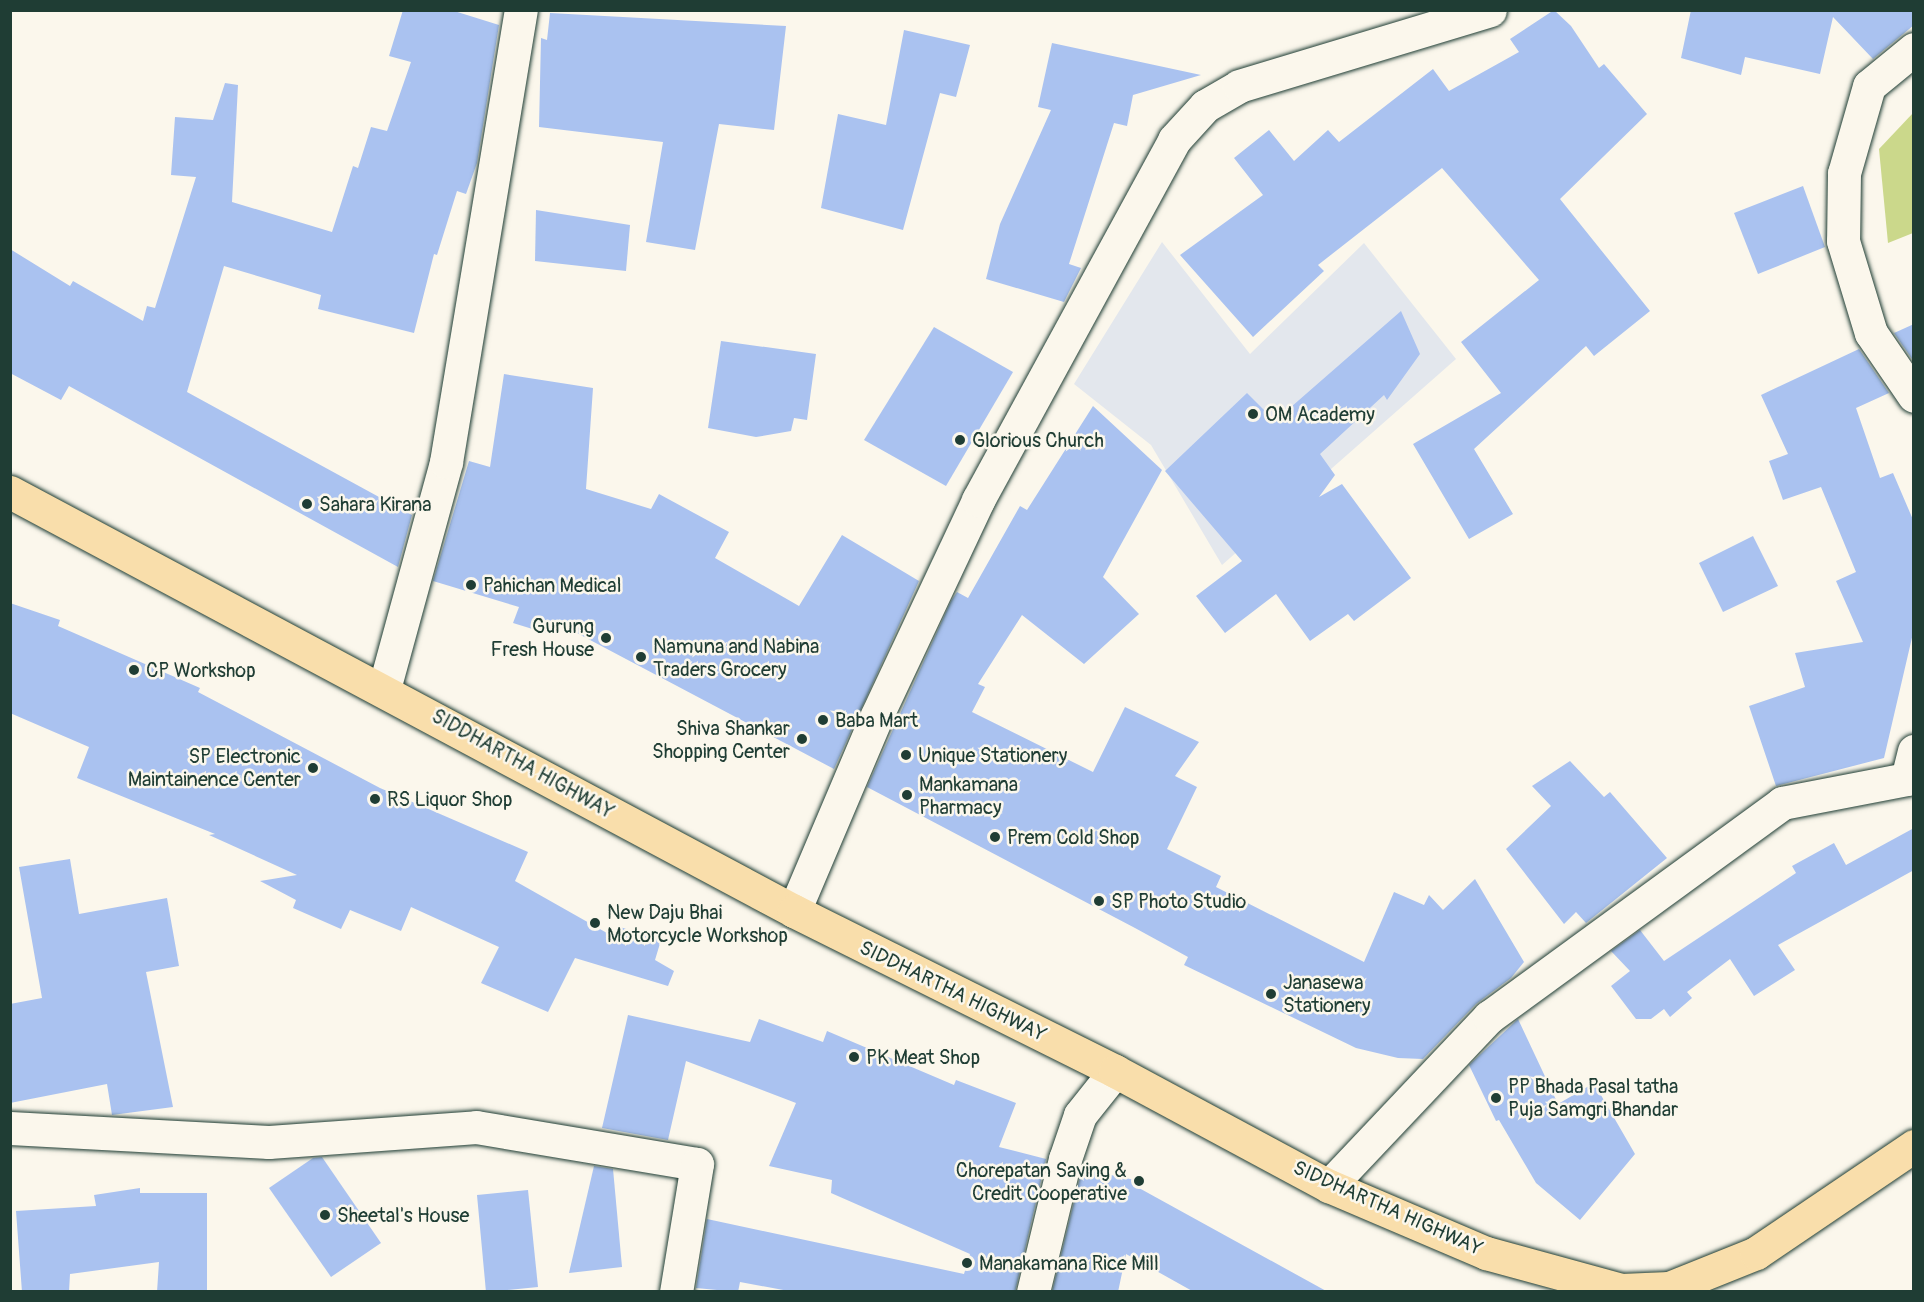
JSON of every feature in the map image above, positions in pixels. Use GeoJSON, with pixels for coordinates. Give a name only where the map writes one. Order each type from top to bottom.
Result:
{"type":"FeatureCollection","features":[{"type":"Feature","properties":{"kind":"highway","name":"SIDDHARTHA HIGHWAY"},"geometry":{"type":"LineString","coordinates":[[10,492],[384,689],[794,911],[1115,1071],[1329,1185],[1486,1253],[1621,1290],[1669,1288],[1756,1253],[1914,1146]]}},
{"type":"Feature","properties":{"kind":"street"},"geometry":{"type":"LineString","coordinates":[[384,689],[446,462],[521,10]]}},
{"type":"Feature","properties":{"kind":"street"},"geometry":{"type":"LineString","coordinates":[[794,911],[877,715],[978,500],[1174,140],[1205,106],[1239,86],[1490,10]]}},
{"type":"Feature","properties":{"kind":"street"},"geometry":{"type":"LineString","coordinates":[[1914,49],[1869,86],[1844,174],[1843,241],[1871,333],[1914,396]]}},
{"type":"Feature","properties":{"kind":"street"},"geometry":{"type":"LineString","coordinates":[[1329,1185],[1489,1017],[1516,996],[1782,802],[1907,779],[1914,751]]}},
{"type":"Feature","properties":{"kind":"street"},"geometry":{"type":"LineString","coordinates":[[1033,1292],[1065,1159],[1080,1115],[1115,1071]]}},
{"type":"Feature","properties":{"kind":"street"},"geometry":{"type":"LineString","coordinates":[[10,1128],[269,1142],[476,1127],[696,1164],[676,1292]]}},
{"type":"Feature","properties":{"kind":"shaded area","name":"OM Academy"},"geometry":{"type":"Polygon","coordinates":[[[1162,242],[1250,354],[1364,243],[1456,359],[1222,565],[1151,445],[1074,384],[1162,242]]]}},
{"type":"Feature","properties":{"kind":"green space"},"geometry":{"type":"Polygon","coordinates":[[[1913,113],[1913,233],[1888,243],[1879,149],[1913,113]]]}},
{"type":"Feature","properties":{"kind":"building"},"geometry":{"type":"Polygon","coordinates":[[[403,10],[451,10],[499,25],[477,163],[466,194],[457,191],[437,255],[434,254],[414,333],[318,309],[321,295],[224,266],[187,392],[412,515],[398,567],[69,386],[61,400],[10,373],[10,249],[70,286],[73,281],[143,321],[147,306],[155,308],[196,177],[171,175],[175,117],[213,120],[225,83],[238,85],[232,202],[332,232],[353,166],[358,168],[371,127],[387,131],[411,62],[389,56],[403,10]]]}},
{"type":"Feature","properties":{"kind":"building"},"geometry":{"type":"Polygon","coordinates":[[[1554,10],[1571,26],[1599,68],[1604,64],[1647,114],[1560,199],[1650,311],[1594,356],[1586,346],[1474,449],[1513,514],[1469,539],[1413,444],[1501,393],[1461,342],[1539,280],[1442,168],[1318,265],[1324,271],[1253,337],[1180,255],[1263,195],[1234,158],[1269,130],[1294,161],[1328,130],[1339,142],[1433,69],[1449,91],[1519,52],[1510,39],[1554,10]]]}},
{"type":"Feature","properties":{"kind":"building"},"geometry":{"type":"Polygon","coordinates":[[[1691,10],[1914,10],[1914,25],[1873,59],[1833,17],[1820,74],[1745,57],[1741,75],[1681,58],[1691,10]]]}},
{"type":"Feature","properties":{"kind":"building"},"geometry":{"type":"Polygon","coordinates":[[[550,13],[786,26],[774,130],[719,124],[695,250],[646,242],[663,142],[539,127],[541,38],[547,40],[550,13]]]}},
{"type":"Feature","properties":{"kind":"building"},"geometry":{"type":"Polygon","coordinates":[[[904,30],[970,45],[956,97],[940,93],[903,230],[821,208],[838,114],[886,125],[904,30]]]}},
{"type":"Feature","properties":{"kind":"building"},"geometry":{"type":"Polygon","coordinates":[[[1052,43],[1201,75],[1133,95],[1127,126],[1114,123],[1069,264],[1081,268],[1064,302],[986,279],[1000,224],[1051,110],[1038,107],[1052,43]]]}},
{"type":"Feature","properties":{"kind":"building"},"geometry":{"type":"Polygon","coordinates":[[[1803,186],[1825,247],[1758,274],[1734,213],[1803,186]]]}},
{"type":"Feature","properties":{"kind":"building"},"geometry":{"type":"Polygon","coordinates":[[[536,210],[630,225],[626,271],[535,261],[536,210]]]}},
{"type":"Feature","properties":{"kind":"building"},"geometry":{"type":"Polygon","coordinates":[[[1401,311],[1420,354],[1387,400],[1384,395],[1320,454],[1335,475],[1319,497],[1342,484],[1411,578],[1354,621],[1348,614],[1310,641],[1276,594],[1225,633],[1196,596],[1242,561],[1165,471],[1247,393],[1275,421],[1401,311]]]}},
{"type":"Feature","properties":{"kind":"building"},"geometry":{"type":"Polygon","coordinates":[[[1914,324],[1914,362],[1894,333],[1914,324]]]}},
{"type":"Feature","properties":{"kind":"building"},"geometry":{"type":"Polygon","coordinates":[[[934,327],[1013,372],[946,486],[864,440],[934,327]]]}},
{"type":"Feature","properties":{"kind":"building"},"geometry":{"type":"Polygon","coordinates":[[[721,341],[816,354],[807,420],[794,418],[791,431],[756,437],[708,428],[721,341]]]}},
{"type":"Feature","properties":{"kind":"building"},"geometry":{"type":"Polygon","coordinates":[[[1859,349],[1889,393],[1856,408],[1880,478],[1893,473],[1914,522],[1914,629],[1884,758],[1776,786],[1749,706],[1805,687],[1795,653],[1863,642],[1836,581],[1856,572],[1821,487],[1783,500],[1769,461],[1788,454],[1761,395],[1859,349]]]}},
{"type":"Feature","properties":{"kind":"building"},"geometry":{"type":"Polygon","coordinates":[[[504,374],[593,388],[586,489],[651,509],[659,494],[729,532],[715,558],[799,606],[842,535],[919,581],[834,769],[556,622],[552,635],[513,623],[519,607],[433,581],[469,461],[490,467],[504,374]]]}},
{"type":"Feature","properties":{"kind":"building"},"geometry":{"type":"Polygon","coordinates":[[[1093,406],[1162,470],[1103,577],[1139,614],[1084,664],[1022,615],[978,684],[985,687],[972,712],[1093,772],[1125,707],[1199,742],[1175,776],[1197,787],[1167,849],[1221,876],[1216,887],[1364,962],[1394,892],[1424,905],[1429,895],[1443,910],[1475,879],[1524,962],[1511,978],[1476,1004],[1423,1059],[1398,1058],[1356,1048],[1184,965],[1188,957],[867,787],[951,601],[957,592],[968,598],[1020,506],[1027,510],[1093,406]]]}},
{"type":"Feature","properties":{"kind":"building"},"geometry":{"type":"Polygon","coordinates":[[[1753,536],[1778,586],[1723,612],[1699,563],[1753,536]]]}},
{"type":"Feature","properties":{"kind":"building"},"geometry":{"type":"Polygon","coordinates":[[[10,603],[60,620],[58,626],[200,688],[198,692],[380,788],[528,852],[515,881],[614,937],[617,926],[661,940],[655,960],[674,971],[668,986],[575,958],[548,1012],[481,983],[499,947],[411,907],[401,931],[350,910],[341,929],[293,908],[296,900],[260,881],[297,875],[209,835],[215,834],[77,778],[89,747],[10,713],[10,603]]]}},
{"type":"Feature","properties":{"kind":"building"},"geometry":{"type":"Polygon","coordinates":[[[1570,761],[1604,797],[1610,792],[1667,858],[1586,923],[1576,912],[1564,924],[1506,849],[1551,806],[1532,786],[1570,761]]]}},
{"type":"Feature","properties":{"kind":"building"},"geometry":{"type":"Polygon","coordinates":[[[1914,828],[1914,870],[1778,945],[1795,970],[1754,996],[1730,959],[1687,992],[1692,998],[1670,1017],[1664,1009],[1651,1019],[1636,1019],[1611,986],[1630,971],[1611,951],[1640,930],[1664,961],[1796,873],[1792,866],[1834,843],[1846,865],[1914,828]]]}},
{"type":"Feature","properties":{"kind":"building"},"geometry":{"type":"Polygon","coordinates":[[[70,859],[79,914],[167,898],[179,966],[146,972],[173,1107],[112,1115],[107,1084],[10,1103],[10,1004],[42,998],[19,867],[70,859]]]}},
{"type":"Feature","properties":{"kind":"building"},"geometry":{"type":"Polygon","coordinates":[[[628,1015],[750,1042],[759,1019],[823,1042],[827,1031],[954,1085],[956,1080],[1016,1103],[999,1147],[1046,1159],[1015,1292],[794,1292],[740,1282],[738,1292],[696,1288],[707,1219],[964,1274],[970,1254],[831,1193],[832,1180],[769,1166],[796,1103],[686,1061],[668,1140],[602,1128],[628,1015]]]}},
{"type":"Feature","properties":{"kind":"building"},"geometry":{"type":"Polygon","coordinates":[[[1518,1019],[1558,1104],[1594,1083],[1635,1154],[1580,1220],[1536,1183],[1499,1120],[1496,1121],[1469,1065],[1518,1019]]]}},
{"type":"Feature","properties":{"kind":"building","name":"Sheetal's House"},"geometry":{"type":"Polygon","coordinates":[[[322,1157],[381,1243],[331,1277],[269,1188],[313,1158],[322,1157]]]}},
{"type":"Feature","properties":{"kind":"building"},"geometry":{"type":"Polygon","coordinates":[[[594,1166],[613,1169],[622,1267],[569,1273],[594,1166]]]}},
{"type":"Feature","properties":{"kind":"building"},"geometry":{"type":"Polygon","coordinates":[[[1082,1169],[1140,1181],[1139,1188],[1328,1292],[1194,1292],[1126,1254],[1118,1292],[1052,1292],[1082,1169]]]}},
{"type":"Feature","properties":{"kind":"building"},"geometry":{"type":"Polygon","coordinates":[[[140,1188],[140,1193],[207,1193],[207,1292],[157,1292],[159,1262],[70,1274],[69,1292],[22,1292],[16,1211],[96,1206],[94,1195],[140,1188]]]}},
{"type":"Feature","properties":{"kind":"building"},"geometry":{"type":"Polygon","coordinates":[[[528,1190],[538,1287],[486,1292],[477,1195],[528,1190]]]}},
{"type":"Feature","properties":{"kind":"place","name":"OM Academy"},"geometry":{"type":"Point","coordinates":[1253,414]}},
{"type":"Feature","properties":{"kind":"place","name":"Glorious Church"},"geometry":{"type":"Point","coordinates":[960,440]}},
{"type":"Feature","properties":{"kind":"place","name":"Sahara Kirana"},"geometry":{"type":"Point","coordinates":[307,504]}},
{"type":"Feature","properties":{"kind":"place","name":"Pahichan Medical"},"geometry":{"type":"Point","coordinates":[471,585]}},
{"type":"Feature","properties":{"kind":"place","name":"Gurung Fresh House"},"geometry":{"type":"Point","coordinates":[606,638]}},
{"type":"Feature","properties":{"kind":"place","name":"Namuna and Nabina Traders Grocery"},"geometry":{"type":"Point","coordinates":[641,657]}},
{"type":"Feature","properties":{"kind":"place","name":"CP Workshop"},"geometry":{"type":"Point","coordinates":[134,670]}},
{"type":"Feature","properties":{"kind":"place","name":"Baba Mart"},"geometry":{"type":"Point","coordinates":[823,720]}},
{"type":"Feature","properties":{"kind":"place","name":"Shiva Shankar Shopping Center"},"geometry":{"type":"Point","coordinates":[802,739]}},
{"type":"Feature","properties":{"kind":"place","name":"Unique Stationery"},"geometry":{"type":"Point","coordinates":[906,755]}},
{"type":"Feature","properties":{"kind":"place","name":"SP Electronic Maintainence Center"},"geometry":{"type":"Point","coordinates":[313,768]}},
{"type":"Feature","properties":{"kind":"place","name":"Mankamana Pharmacy"},"geometry":{"type":"Point","coordinates":[907,795]}},
{"type":"Feature","properties":{"kind":"place","name":"RS Liquor Shop"},"geometry":{"type":"Point","coordinates":[375,799]}},
{"type":"Feature","properties":{"kind":"place","name":"Prem Cold Shop"},"geometry":{"type":"Point","coordinates":[995,837]}},
{"type":"Feature","properties":{"kind":"place","name":"SP Photo Studio"},"geometry":{"type":"Point","coordinates":[1099,901]}},
{"type":"Feature","properties":{"kind":"place","name":"New Daju Bhai Motorcycle Workshop"},"geometry":{"type":"Point","coordinates":[595,923]}},
{"type":"Feature","properties":{"kind":"place","name":"Janasewa Stationery"},"geometry":{"type":"Point","coordinates":[1271,994]}},
{"type":"Feature","properties":{"kind":"place","name":"PK Meat Shop"},"geometry":{"type":"Point","coordinates":[854,1057]}},
{"type":"Feature","properties":{"kind":"place","name":"PP Bhada Pasal tatha Puja Samgri Bhandar"},"geometry":{"type":"Point","coordinates":[1496,1098]}},
{"type":"Feature","properties":{"kind":"place","name":"Chorepatan Saving & Credit Cooperative"},"geometry":{"type":"Point","coordinates":[1139,1181]}},
{"type":"Feature","properties":{"kind":"place","name":"Sheetal's House"},"geometry":{"type":"Point","coordinates":[325,1215]}},
{"type":"Feature","properties":{"kind":"place","name":"Manakamana Rice Mill"},"geometry":{"type":"Point","coordinates":[967,1263]}}]}
